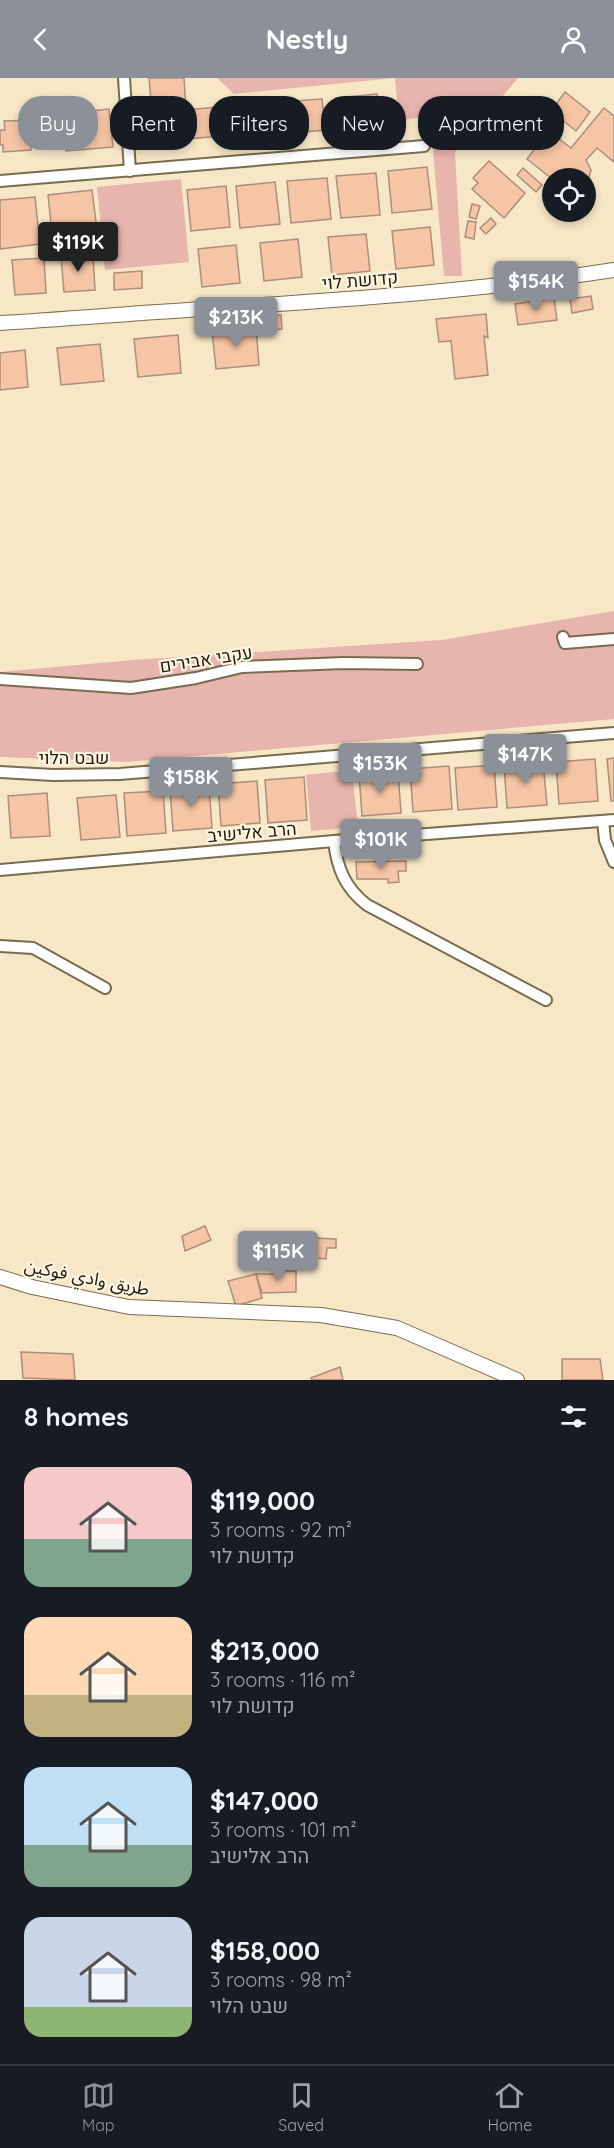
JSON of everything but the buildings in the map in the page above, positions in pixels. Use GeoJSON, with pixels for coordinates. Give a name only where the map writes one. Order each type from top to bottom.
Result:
{"type":"FeatureCollection","features":[{"type":"Feature","properties":{"kind":"street"},"geometry":{"type":"LineString","coordinates":[[124,78],[130,171]]}},
{"type":"Feature","properties":{"kind":"street"},"geometry":{"type":"LineString","coordinates":[[0,181],[418,147]]}},
{"type":"Feature","properties":{"kind":"street","name":"קדושת לוי"},"geometry":{"type":"LineString","coordinates":[[0,323],[359,298],[526,283],[614,270]]}},
{"type":"Feature","properties":{"kind":"street"},"geometry":{"type":"LineString","coordinates":[[563,637],[566,643],[614,639]]}},
{"type":"Feature","properties":{"kind":"street","name":"עקבי אבירים"},"geometry":{"type":"LineString","coordinates":[[0,679],[131,688],[242,667],[344,663],[417,664]]}},
{"type":"Feature","properties":{"kind":"street","name":"שבט הלוי"},"geometry":{"type":"LineString","coordinates":[[0,772],[53,775],[120,774],[614,733]]}},
{"type":"Feature","properties":{"kind":"street"},"geometry":{"type":"LineString","coordinates":[[609,820],[605,840],[614,862]]}},
{"type":"Feature","properties":{"kind":"street","name":"הרב אלישיב"},"geometry":{"type":"LineString","coordinates":[[0,870],[609,820]]}},
{"type":"Feature","properties":{"kind":"street"},"geometry":{"type":"LineString","coordinates":[[334,841],[342,877],[350,889],[367,905],[546,1000]]}},
{"type":"Feature","properties":{"kind":"street"},"geometry":{"type":"LineString","coordinates":[[0,946],[33,948],[105,988]]}},
{"type":"Feature","properties":{"kind":"street","name":"طريق وادي فوکين"},"geometry":{"type":"LineString","coordinates":[[0,1277],[32,1287],[129,1307],[321,1315],[397,1328],[517,1380]]}},
{"type":"Feature","properties":{"kind":"shaded area"},"geometry":{"type":"Polygon","coordinates":[[[217,78],[394,78],[234,94],[217,78]]]}},
{"type":"Feature","properties":{"kind":"shaded area"},"geometry":{"type":"Polygon","coordinates":[[[395,78],[518,78],[503,96],[418,96],[418,118],[406,119],[406,96],[397,96],[395,78]]]}},
{"type":"Feature","properties":{"kind":"shaded area"},"geometry":{"type":"Polygon","coordinates":[[[433,150],[457,150],[462,276],[444,276],[433,150]]]}},
{"type":"Feature","properties":{"kind":"shaded area"},"geometry":{"type":"Polygon","coordinates":[[[181,179],[189,262],[105,270],[97,187],[181,179]]]}},
{"type":"Feature","properties":{"kind":"shaded area"},"geometry":{"type":"Polygon","coordinates":[[[614,611],[614,719],[127,762],[0,757],[0,672],[133,660],[442,640],[614,611]]]}},
{"type":"Feature","properties":{"kind":"shaded area"},"geometry":{"type":"Polygon","coordinates":[[[352,770],[358,827],[311,831],[306,775],[352,770]]]}}]}
